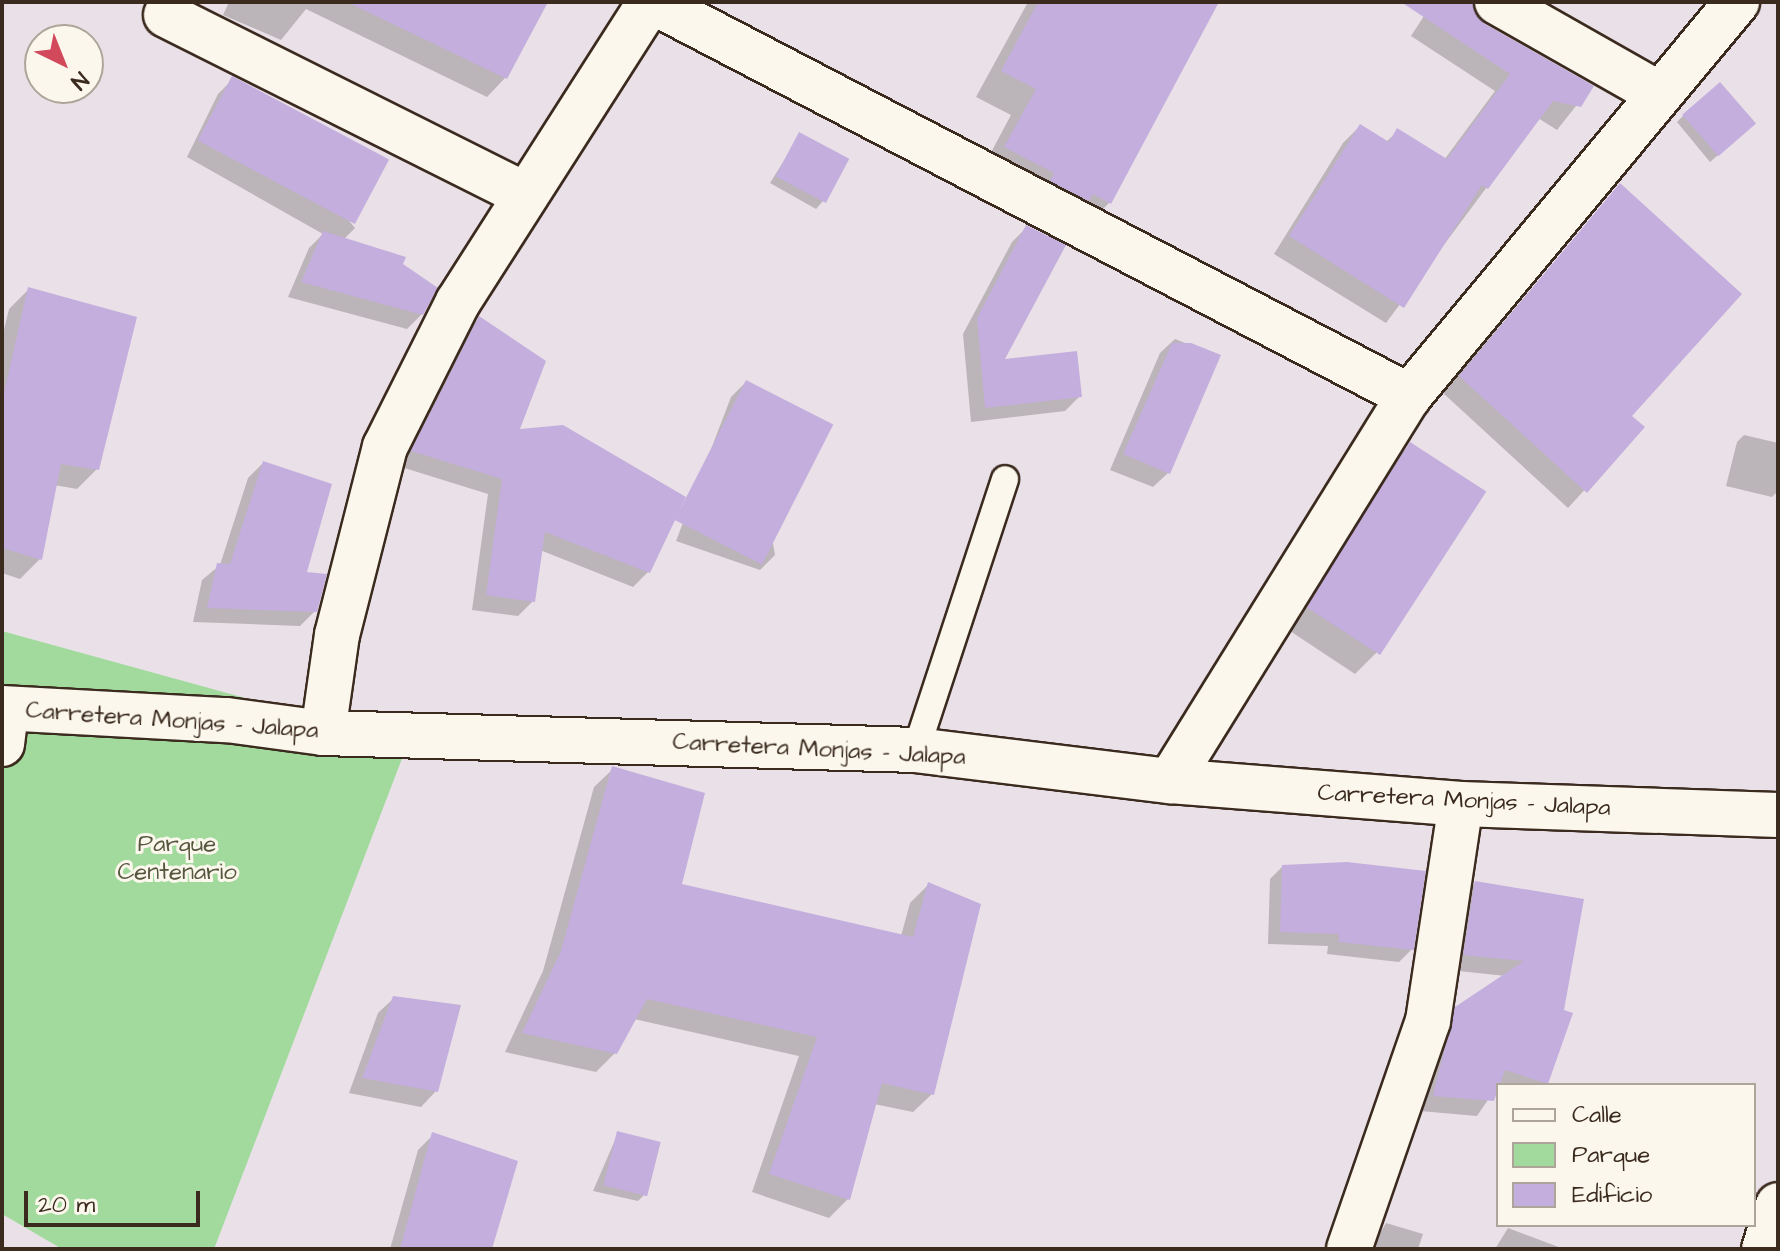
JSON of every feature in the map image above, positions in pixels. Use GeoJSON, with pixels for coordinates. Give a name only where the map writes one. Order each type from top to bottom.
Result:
{"type":"FeatureCollection","features":[{"type":"Feature","properties":{"kind":"street"},"geometry":{"type":"LineString","coordinates":[[323,733],[337,635],[385,447],[458,302],[523,194],[652,2],[1409,396]]}},
{"type":"Feature","properties":{"kind":"street"},"geometry":{"type":"LineString","coordinates":[[1497,2],[1659,94]]}},
{"type":"Feature","properties":{"kind":"street"},"geometry":{"type":"LineString","coordinates":[[1170,781],[1409,396],[1737,2]]}},
{"type":"Feature","properties":{"kind":"street"},"geometry":{"type":"LineString","coordinates":[[166,15],[523,194]]}},
{"type":"Feature","properties":{"kind":"street","name":"Carretera Monjas - Jalapa"},"geometry":{"type":"LineString","coordinates":[[3,720],[227,720],[323,733],[916,750],[1170,781],[1461,804],[1778,815]]}},
{"type":"Feature","properties":{"kind":"street"},"geometry":{"type":"LineString","coordinates":[[1349,1249],[1428,1021],[1461,804]]}},
{"type":"Feature","properties":{"kind":"street"},"geometry":{"type":"LineString","coordinates":[[1764,1249],[1778,1205]]}},
{"type":"Feature","properties":{"kind":"lane"},"geometry":{"type":"LineString","coordinates":[[916,750],[1005,479]]}},
{"type":"Feature","properties":{"kind":"green space","name":"Parque Centenario"},"geometry":{"type":"Polygon","coordinates":[[[2,631],[408,743],[214,1249],[62,1249],[2,1214],[2,631]]]}},
{"type":"Feature","properties":{"kind":"building"},"geometry":{"type":"Polygon","coordinates":[[[347,2],[548,2],[507,79],[347,2]]]}},
{"type":"Feature","properties":{"kind":"building"},"geometry":{"type":"Polygon","coordinates":[[[1038,2],[1219,2],[1111,204],[1093,194],[1089,201],[1050,181],[1054,173],[1004,147],[1036,89],[1001,71],[1038,2]]]}},
{"type":"Feature","properties":{"kind":"building"},"geometry":{"type":"Polygon","coordinates":[[[1401,2],[1472,2],[1485,24],[1594,86],[1581,107],[1553,101],[1488,189],[1482,185],[1404,308],[1289,236],[1360,124],[1389,142],[1397,128],[1447,159],[1510,74],[1401,2]]]}},
{"type":"Feature","properties":{"kind":"building"},"geometry":{"type":"Polygon","coordinates":[[[232,76],[389,160],[355,224],[198,140],[232,76]]]}},
{"type":"Feature","properties":{"kind":"building"},"geometry":{"type":"Polygon","coordinates":[[[1720,82],[1756,124],[1718,156],[1682,115],[1720,82]]]}},
{"type":"Feature","properties":{"kind":"building"},"geometry":{"type":"Polygon","coordinates":[[[799,132],[849,159],[826,203],[776,176],[799,132]]]}},
{"type":"Feature","properties":{"kind":"building"},"geometry":{"type":"Polygon","coordinates":[[[1620,183],[1742,294],[1632,416],[1645,427],[1587,493],[1459,376],[1620,183]]]}},
{"type":"Feature","properties":{"kind":"building"},"geometry":{"type":"Polygon","coordinates":[[[1026,225],[1066,245],[1005,359],[1077,351],[1082,397],[985,408],[977,318],[1026,225]]]}},
{"type":"Feature","properties":{"kind":"building"},"geometry":{"type":"Polygon","coordinates":[[[323,231],[406,257],[403,264],[438,288],[423,315],[301,282],[323,231]]]}},
{"type":"Feature","properties":{"kind":"building"},"geometry":{"type":"Polygon","coordinates":[[[28,287],[137,317],[99,470],[61,464],[42,560],[2,548],[2,402],[28,287]]]}},
{"type":"Feature","properties":{"kind":"building"},"geometry":{"type":"Polygon","coordinates":[[[479,316],[546,361],[520,429],[563,425],[686,497],[650,573],[545,532],[535,602],[486,595],[502,479],[411,451],[479,316]]]}},
{"type":"Feature","properties":{"kind":"building"},"geometry":{"type":"Polygon","coordinates":[[[1172,343],[1191,343],[1221,355],[1170,474],[1123,454],[1172,343]]]}},
{"type":"Feature","properties":{"kind":"building"},"geometry":{"type":"Polygon","coordinates":[[[746,380],[833,424],[762,564],[675,520],[746,380]]]}},
{"type":"Feature","properties":{"kind":"building"},"geometry":{"type":"Polygon","coordinates":[[[1410,442],[1486,492],[1380,655],[1304,606],[1410,442]]]}},
{"type":"Feature","properties":{"kind":"building"},"geometry":{"type":"Polygon","coordinates":[[[263,461],[332,484],[307,572],[327,574],[317,612],[207,608],[217,563],[230,564],[263,461]]]}},
{"type":"Feature","properties":{"kind":"building"},"geometry":{"type":"Polygon","coordinates":[[[612,766],[705,793],[682,884],[913,937],[928,882],[981,904],[934,1095],[882,1083],[850,1200],[769,1174],[817,1037],[647,999],[617,1054],[522,1033],[561,951],[612,766]]]}},
{"type":"Feature","properties":{"kind":"building"},"geometry":{"type":"Polygon","coordinates":[[[1347,862],[1426,871],[1414,950],[1339,942],[1339,934],[1280,932],[1282,865],[1347,862]]]}},
{"type":"Feature","properties":{"kind":"building"},"geometry":{"type":"Polygon","coordinates":[[[1475,881],[1584,899],[1564,1010],[1573,1013],[1548,1083],[1505,1070],[1500,1083],[1496,1083],[1494,1101],[1433,1096],[1455,1007],[1524,961],[1463,955],[1475,881]]]}},
{"type":"Feature","properties":{"kind":"building"},"geometry":{"type":"Polygon","coordinates":[[[393,996],[461,1005],[438,1092],[362,1078],[393,996]]]}},
{"type":"Feature","properties":{"kind":"building"},"geometry":{"type":"Polygon","coordinates":[[[617,1131],[661,1142],[647,1196],[603,1185],[617,1131]]]}},
{"type":"Feature","properties":{"kind":"building"},"geometry":{"type":"Polygon","coordinates":[[[432,1132],[518,1161],[492,1249],[400,1249],[432,1132]]]}}]}
